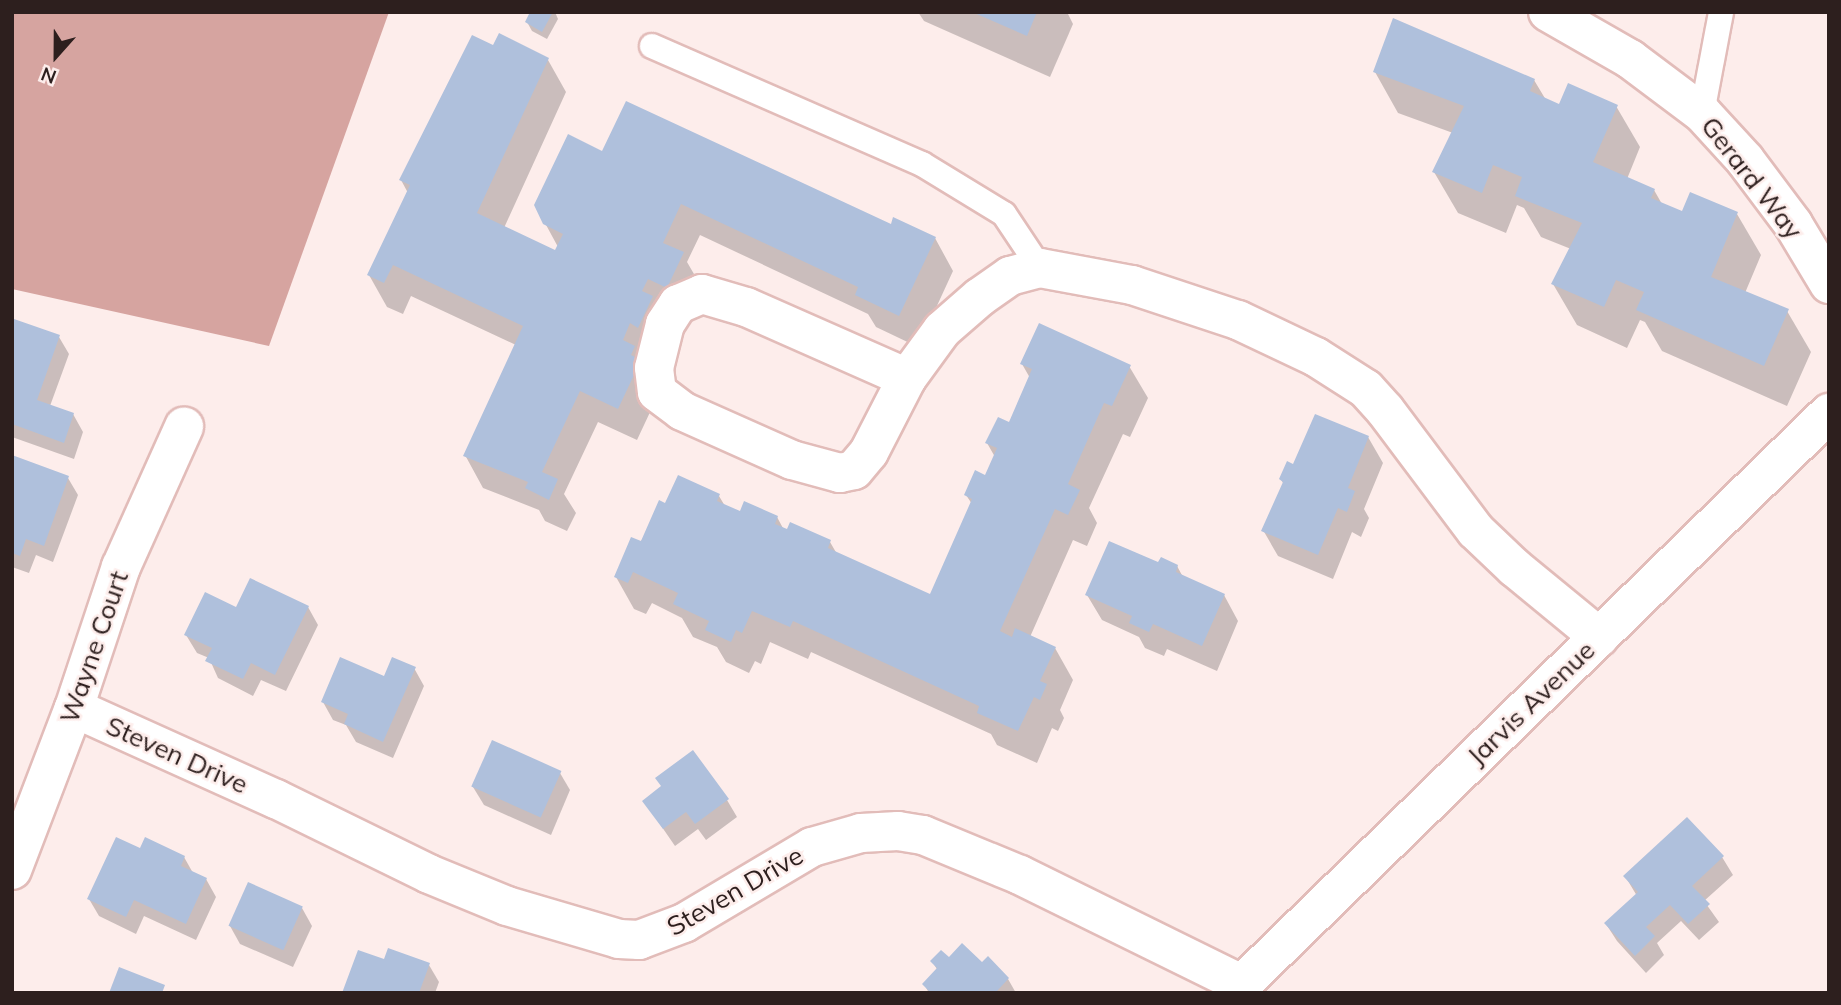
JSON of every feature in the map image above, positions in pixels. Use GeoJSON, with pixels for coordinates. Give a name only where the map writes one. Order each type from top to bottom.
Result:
{"type":"FeatureCollection","features":[{"type":"Feature","properties":{"kind":"street","name":"Gerard Way"},"geometry":{"type":"LineString","coordinates":[[1554,14],[1630,59],[1702,113],[1745,160],[1793,224],[1829,284]]}},
{"type":"Feature","properties":{"kind":"street"},"geometry":{"type":"LineString","coordinates":[[907,377],[746,307],[702,293],[678,304],[665,324],[654,368],[657,393],[682,411],[792,460],[840,473],[854,470],[869,452],[907,377],[942,330],[979,297],[1010,276],[1040,268],[1096,276],[1186,301],[1238,320],[1342,372],[1366,389],[1385,410],[1476,531],[1515,568],[1599,637]]}},
{"type":"Feature","properties":{"kind":"street","name":"Jarvis Avenue"},"geometry":{"type":"LineString","coordinates":[[1238,988],[1829,413]]}},
{"type":"Feature","properties":{"kind":"street","name":"Wayne Court"},"geometry":{"type":"LineString","coordinates":[[12,870],[74,708],[121,567],[184,427]]}},
{"type":"Feature","properties":{"kind":"street","name":"Steven Drive"},"geometry":{"type":"LineString","coordinates":[[74,708],[276,799],[429,874],[507,906],[619,939],[646,939],[684,923],[812,847],[843,836],[898,831],[923,835],[1020,875],[1238,988]]}},
{"type":"Feature","properties":{"kind":"lane"},"geometry":{"type":"LineString","coordinates":[[1702,113],[1721,12]]}},
{"type":"Feature","properties":{"kind":"lane"},"geometry":{"type":"LineString","coordinates":[[652,46],[922,164],[1004,214],[1040,268]]}},
{"type":"Feature","properties":{"kind":"shaded area"},"geometry":{"type":"Polygon","coordinates":[[[12,12],[389,12],[269,346],[12,289],[12,12]]]}},
{"type":"Feature","properties":{"kind":"building"},"geometry":{"type":"Polygon","coordinates":[[[530,12],[553,12],[542,32],[525,22],[530,12]]]}},
{"type":"Feature","properties":{"kind":"building"},"geometry":{"type":"Polygon","coordinates":[[[972,12],[1037,12],[1027,36],[972,12]]]}},
{"type":"Feature","properties":{"kind":"building"},"geometry":{"type":"Polygon","coordinates":[[[1393,18],[1535,79],[1530,91],[1559,104],[1568,83],[1618,105],[1593,162],[1655,189],[1651,198],[1682,211],[1690,192],[1738,212],[1711,277],[1789,309],[1764,366],[1636,310],[1644,292],[1616,280],[1604,307],[1551,284],[1582,223],[1515,196],[1522,177],[1493,165],[1482,193],[1432,172],[1464,106],[1373,72],[1393,18]]]}},
{"type":"Feature","properties":{"kind":"building"},"geometry":{"type":"Polygon","coordinates":[[[499,33],[549,58],[477,213],[555,250],[563,234],[543,224],[534,205],[568,134],[602,151],[626,101],[891,224],[893,217],[936,237],[899,316],[855,295],[858,287],[681,204],[663,243],[684,252],[667,288],[648,279],[642,291],[653,296],[638,328],[630,323],[623,340],[635,346],[631,355],[641,360],[618,409],[580,391],[542,472],[558,479],[549,500],[525,488],[528,482],[463,456],[523,326],[393,265],[384,283],[367,275],[410,185],[399,180],[472,35],[493,45],[499,33]]]}},
{"type":"Feature","properties":{"kind":"building"},"geometry":{"type":"Polygon","coordinates":[[[14,319],[60,335],[37,400],[74,413],[64,443],[12,424],[14,319]]]}},
{"type":"Feature","properties":{"kind":"building"},"geometry":{"type":"Polygon","coordinates":[[[1039,323],[1131,365],[1112,406],[1104,403],[1068,484],[1080,490],[1068,515],[1055,509],[1000,631],[1012,637],[1015,628],[1056,647],[1040,681],[1047,684],[1040,700],[1034,697],[1018,731],[977,713],[979,706],[793,621],[790,627],[752,611],[742,633],[736,630],[731,642],[705,630],[709,621],[673,604],[678,593],[633,572],[628,583],[614,577],[631,537],[641,541],[659,500],[665,503],[678,475],[720,494],[717,501],[740,511],[744,501],[778,516],[775,524],[787,529],[790,522],[831,540],[828,548],[930,594],[972,499],[964,495],[975,470],[985,475],[997,448],[985,443],[998,417],[1009,422],[1032,369],[1020,364],[1039,323]]]}},
{"type":"Feature","properties":{"kind":"building"},"geometry":{"type":"Polygon","coordinates":[[[1315,414],[1369,436],[1348,488],[1355,491],[1347,512],[1338,508],[1318,555],[1261,531],[1283,482],[1279,479],[1287,461],[1293,464],[1315,414]]]}},
{"type":"Feature","properties":{"kind":"building"},"geometry":{"type":"Polygon","coordinates":[[[12,455],[69,476],[44,546],[26,539],[20,556],[12,553],[12,455]]]}},
{"type":"Feature","properties":{"kind":"building"},"geometry":{"type":"Polygon","coordinates":[[[1109,541],[1158,562],[1161,557],[1178,565],[1176,572],[1225,594],[1202,646],[1153,624],[1149,632],[1129,623],[1132,616],[1085,595],[1109,541]]]}},
{"type":"Feature","properties":{"kind":"building"},"geometry":{"type":"Polygon","coordinates":[[[250,578],[309,606],[275,675],[251,663],[243,679],[205,661],[212,648],[184,635],[205,592],[236,607],[250,578]]]}},
{"type":"Feature","properties":{"kind":"building"},"geometry":{"type":"Polygon","coordinates":[[[340,657],[384,676],[392,657],[416,667],[383,742],[344,724],[348,714],[321,702],[340,657]]]}},
{"type":"Feature","properties":{"kind":"building"},"geometry":{"type":"Polygon","coordinates":[[[492,740],[561,771],[541,818],[471,787],[492,740]]]}},
{"type":"Feature","properties":{"kind":"building"},"geometry":{"type":"Polygon","coordinates":[[[693,750],[729,799],[695,824],[686,812],[663,829],[642,801],[661,786],[655,778],[693,750]]]}},
{"type":"Feature","properties":{"kind":"building"},"geometry":{"type":"Polygon","coordinates":[[[1687,817],[1724,856],[1692,886],[1710,904],[1688,924],[1670,905],[1646,927],[1655,936],[1635,956],[1604,923],[1638,892],[1623,876],[1687,817]]]}},
{"type":"Feature","properties":{"kind":"building"},"geometry":{"type":"Polygon","coordinates":[[[116,837],[140,848],[145,837],[185,856],[181,866],[207,878],[186,924],[134,900],[126,917],[87,899],[116,837]]]}},
{"type":"Feature","properties":{"kind":"building"},"geometry":{"type":"Polygon","coordinates":[[[248,882],[303,906],[283,950],[228,926],[248,882]]]}},
{"type":"Feature","properties":{"kind":"building"},"geometry":{"type":"Polygon","coordinates":[[[962,943],[982,962],[988,956],[1009,978],[997,991],[999,993],[931,993],[922,984],[937,968],[930,961],[941,950],[949,957],[962,943]]]}},
{"type":"Feature","properties":{"kind":"building"},"geometry":{"type":"Polygon","coordinates":[[[388,948],[430,963],[419,993],[342,993],[358,950],[384,959],[388,948]]]}},
{"type":"Feature","properties":{"kind":"building"},"geometry":{"type":"Polygon","coordinates":[[[119,967],[165,985],[162,993],[109,993],[119,967]]]}}]}
